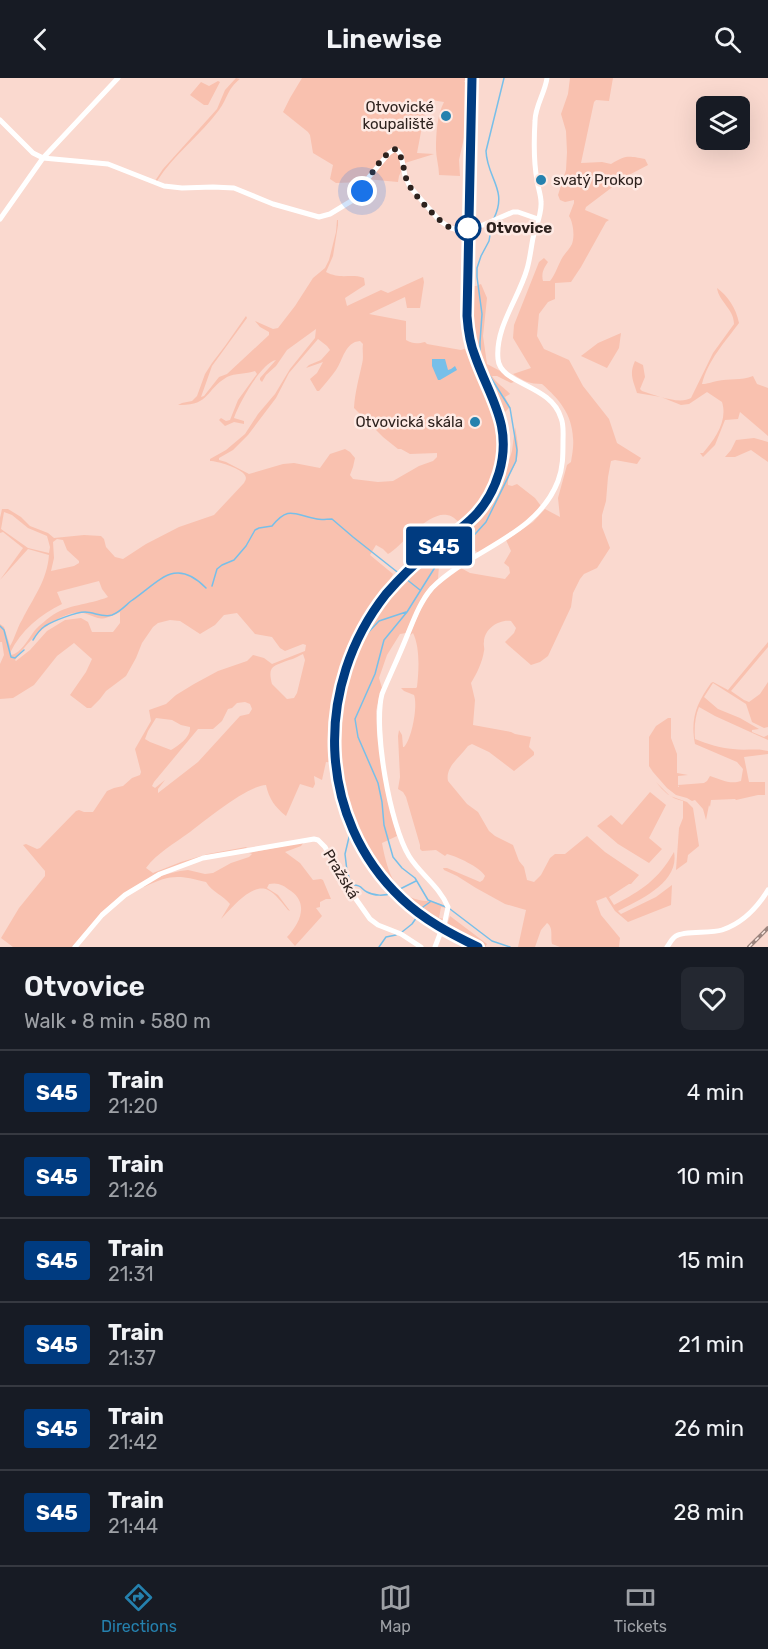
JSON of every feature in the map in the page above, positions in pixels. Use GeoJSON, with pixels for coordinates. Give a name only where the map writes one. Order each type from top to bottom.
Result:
{"type":"FeatureCollection","features":[{"type":"Feature","properties":{"kind":"main road"},"geometry":{"type":"LineString","coordinates":[[0,219],[43,158],[118,78]]}},
{"type":"Feature","properties":{"kind":"main road"},"geometry":{"type":"LineString","coordinates":[[435,947],[448,907],[439,890],[415,864],[402,842],[389,794],[378,719],[382,694],[427,594],[457,568],[513,533],[536,515],[552,495],[561,471],[563,424],[557,408],[543,393],[507,374],[498,359],[501,334],[527,270],[542,202],[537,181],[535,122],[547,78]]}},
{"type":"Feature","properties":{"kind":"main road"},"geometry":{"type":"LineString","coordinates":[[0,120],[33,153],[43,158],[108,164],[164,186],[234,188],[273,204],[321,217],[358,197],[369,177],[388,153],[395,149],[401,155],[410,188],[440,221],[451,228],[458,230],[492,222],[509,213],[518,212],[538,219]]}},
{"type":"Feature","properties":{"kind":"main road","name":"Pražská"},"geometry":{"type":"LineString","coordinates":[[75,947],[102,915],[125,895],[160,874],[202,858],[308,840],[318,840],[325,847],[345,885],[368,917],[378,925],[394,931],[421,947]]}},
{"type":"Feature","properties":{"kind":"main road"},"geometry":{"type":"LineString","coordinates":[[667,947],[673,937],[680,934],[713,932],[736,924],[752,912],[768,890]]}},
{"type":"Feature","properties":{"kind":"shaded area"},"geometry":{"type":"Polygon","coordinates":[[[236,78],[240,79],[232,86],[222,106],[212,119],[155,181],[163,169],[217,109],[225,90],[236,78]]]}},
{"type":"Feature","properties":{"kind":"shaded area"},"geometry":{"type":"Polygon","coordinates":[[[302,78],[467,78],[464,82],[467,82],[466,129],[459,160],[460,176],[439,175],[436,152],[437,131],[444,102],[431,100],[424,116],[417,153],[434,154],[405,163],[398,182],[366,179],[363,182],[336,183],[330,179],[333,165],[313,153],[308,132],[283,112],[302,78]]]}},
{"type":"Feature","properties":{"kind":"shaded area"},"geometry":{"type":"Polygon","coordinates":[[[570,78],[613,78],[609,101],[596,100],[594,102],[581,163],[611,164],[631,157],[645,159],[648,165],[627,176],[586,207],[585,210],[609,220],[571,282],[555,283],[555,299],[548,302],[539,314],[537,336],[544,349],[569,360],[583,386],[609,419],[617,443],[641,458],[637,464],[611,461],[602,515],[602,527],[610,548],[597,568],[584,574],[580,579],[573,593],[571,607],[548,656],[531,665],[508,645],[505,642],[516,628],[511,621],[493,626],[485,637],[482,660],[471,683],[475,700],[473,725],[531,737],[529,747],[534,755],[514,771],[489,752],[472,744],[451,767],[448,781],[467,804],[478,812],[489,831],[513,845],[524,867],[527,880],[534,882],[541,875],[550,858],[555,854],[565,854],[587,836],[605,852],[639,875],[631,884],[609,897],[614,905],[655,877],[674,852],[674,863],[665,881],[656,889],[618,911],[621,914],[656,897],[672,885],[671,905],[628,922],[615,911],[606,897],[596,901],[601,915],[620,938],[619,947],[560,947],[552,944],[551,930],[547,923],[541,930],[535,947],[518,947],[526,910],[505,904],[444,870],[443,868],[447,868],[480,882],[483,880],[485,876],[482,873],[462,859],[447,854],[445,856],[436,850],[422,851],[420,849],[406,797],[398,789],[400,777],[398,736],[399,730],[404,747],[412,730],[415,714],[414,695],[401,688],[417,687],[417,645],[413,633],[409,636],[425,599],[437,586],[461,568],[470,573],[505,579],[510,573],[509,567],[504,563],[511,551],[506,540],[533,522],[545,509],[560,517],[558,498],[567,465],[571,462],[572,429],[567,414],[554,395],[542,384],[527,382],[513,374],[531,368],[513,338],[514,325],[539,262],[544,258],[548,262],[542,278],[543,281],[550,281],[573,241],[572,222],[569,216],[574,200],[565,202],[560,200],[558,195],[566,170],[566,131],[561,114],[568,94],[570,78]]]}},
{"type":"Feature","properties":{"kind":"shaded area"},"geometry":{"type":"Polygon","coordinates":[[[201,82],[209,86],[220,82],[208,105],[204,105],[190,95],[201,82]]]}},
{"type":"Feature","properties":{"kind":"shaded area"},"geometry":{"type":"Polygon","coordinates":[[[338,220],[333,256],[326,272],[336,276],[364,278],[365,285],[345,298],[347,306],[381,290],[388,293],[423,277],[420,308],[407,308],[405,297],[369,314],[406,321],[406,340],[411,342],[425,342],[461,350],[470,347],[499,420],[501,454],[492,485],[475,513],[463,526],[452,517],[440,515],[424,523],[388,554],[376,545],[370,555],[393,574],[391,579],[393,584],[364,625],[345,667],[335,713],[334,763],[326,762],[322,780],[314,776],[313,788],[300,784],[286,816],[273,802],[266,785],[248,791],[155,858],[146,868],[153,873],[208,854],[247,848],[157,873],[100,915],[72,947],[13,947],[1,938],[19,908],[45,876],[45,871],[23,845],[40,848],[76,811],[93,812],[107,791],[123,786],[132,778],[140,775],[135,749],[151,721],[149,710],[166,704],[194,684],[218,671],[247,661],[253,655],[264,658],[272,664],[305,651],[306,645],[285,651],[272,637],[255,634],[237,613],[224,615],[215,625],[200,634],[180,621],[170,620],[153,627],[142,643],[126,676],[106,691],[91,708],[87,708],[70,695],[92,659],[74,643],[57,656],[34,685],[13,698],[0,699],[0,664],[4,655],[2,642],[0,642],[0,624],[4,627],[10,646],[42,581],[49,555],[28,549],[0,580],[23,548],[3,532],[0,533],[2,509],[8,509],[30,526],[54,538],[101,536],[106,547],[115,557],[123,559],[179,527],[214,515],[246,478],[238,469],[210,461],[210,459],[226,450],[245,434],[275,394],[290,369],[315,338],[316,329],[287,350],[262,382],[260,378],[276,360],[257,376],[234,418],[244,421],[244,424],[234,422],[225,426],[219,420],[221,418],[226,421],[230,420],[238,400],[257,374],[255,371],[227,377],[202,400],[188,405],[178,405],[192,401],[197,396],[205,374],[246,316],[247,318],[212,366],[201,397],[219,377],[227,374],[269,335],[269,332],[255,321],[273,329],[278,328],[313,278],[325,268],[338,220]],[[318,339],[289,373],[276,398],[248,435],[219,460],[249,474],[294,463],[320,468],[330,454],[345,449],[355,458],[350,475],[353,479],[378,482],[393,481],[437,457],[437,453],[410,454],[398,449],[354,408],[363,359],[363,344],[360,341],[348,348],[336,370],[317,391],[310,379],[317,373],[323,362],[306,368],[321,360],[330,350],[318,339]],[[4,512],[1,529],[28,548],[49,553],[47,536],[28,528],[12,515],[4,512]],[[57,539],[53,542],[54,558],[51,571],[79,563],[67,550],[63,540],[57,539]],[[99,581],[57,592],[62,604],[46,613],[25,630],[14,645],[11,655],[19,651],[48,618],[71,607],[108,597],[99,581]],[[80,612],[60,618],[35,636],[15,660],[30,650],[47,631],[65,620],[81,618],[88,622],[92,632],[113,632],[120,623],[120,612],[103,618],[80,612]],[[303,654],[276,665],[270,673],[272,684],[287,699],[294,698],[297,693],[305,660],[303,654]],[[245,702],[237,703],[228,709],[222,721],[213,729],[198,729],[154,782],[152,786],[155,788],[165,780],[158,789],[158,793],[198,762],[240,716],[249,714],[252,709],[250,704],[245,702]],[[156,718],[145,739],[171,750],[187,737],[190,727],[172,720],[156,718]]]}},
{"type":"Feature","properties":{"kind":"shaded area"},"geometry":{"type":"Polygon","coordinates":[[[481,284],[487,298],[483,336],[487,364],[514,382],[492,376],[510,394],[505,397],[510,407],[501,416],[478,360],[471,333],[468,286],[481,284]]]}},
{"type":"Feature","properties":{"kind":"shaded area"},"geometry":{"type":"Polygon","coordinates":[[[717,288],[731,303],[739,323],[713,359],[702,384],[753,376],[757,384],[768,388],[768,436],[740,412],[738,419],[725,420],[715,445],[703,457],[700,453],[703,453],[712,442],[722,423],[722,402],[707,392],[689,404],[681,405],[662,397],[674,400],[691,398],[713,353],[734,324],[732,314],[720,297],[717,288]]]}},
{"type":"Feature","properties":{"kind":"shaded area"},"geometry":{"type":"Polygon","coordinates":[[[621,333],[619,348],[607,368],[581,356],[598,343],[621,333]]]}},
{"type":"Feature","properties":{"kind":"shaded area"},"geometry":{"type":"Polygon","coordinates":[[[635,361],[643,365],[645,377],[640,389],[660,397],[637,393],[632,373],[635,361]]]}},
{"type":"Feature","properties":{"kind":"shaded area"},"geometry":{"type":"Polygon","coordinates":[[[515,427],[518,453],[508,478],[508,485],[517,484],[535,498],[541,506],[528,521],[479,553],[470,548],[439,566],[438,579],[424,594],[406,633],[400,634],[387,655],[379,678],[382,688],[376,711],[377,733],[387,797],[397,836],[382,843],[386,860],[392,878],[403,892],[410,897],[437,903],[447,908],[441,907],[439,918],[444,919],[442,926],[419,911],[398,893],[373,862],[354,828],[342,791],[337,753],[338,714],[346,676],[360,639],[380,605],[408,573],[468,526],[490,497],[500,490],[512,451],[515,427]]]}},
{"type":"Feature","properties":{"kind":"shaded area"},"geometry":{"type":"Polygon","coordinates":[[[754,438],[768,442],[768,462],[751,450],[735,457],[725,457],[736,440],[754,438]]]}},
{"type":"Feature","properties":{"kind":"shaded area"},"geometry":{"type":"Polygon","coordinates":[[[768,642],[768,647],[731,691],[749,702],[760,694],[768,682],[768,727],[764,728],[752,722],[746,704],[713,683],[704,697],[718,709],[759,729],[752,730],[752,732],[764,737],[768,735],[768,740],[699,707],[695,731],[695,739],[714,746],[737,750],[768,751],[768,754],[744,757],[749,782],[765,782],[765,795],[736,800],[711,800],[706,820],[703,809],[695,800],[676,795],[667,788],[649,766],[649,737],[656,726],[668,718],[671,718],[671,738],[677,754],[677,773],[688,775],[678,776],[678,785],[704,783],[710,776],[729,782],[741,781],[743,769],[737,762],[695,744],[694,719],[698,704],[711,683],[713,682],[728,690],[768,642]]]}},
{"type":"Feature","properties":{"kind":"shaded area"},"geometry":{"type":"Polygon","coordinates":[[[650,792],[666,805],[649,838],[662,849],[649,863],[618,844],[597,826],[611,815],[622,825],[650,792]]]}},
{"type":"Feature","properties":{"kind":"shaded area"},"geometry":{"type":"Polygon","coordinates":[[[671,796],[687,802],[693,808],[699,846],[688,855],[687,862],[676,870],[683,801],[671,796]]]}},
{"type":"Feature","properties":{"kind":"shaded area"},"geometry":{"type":"Polygon","coordinates":[[[304,842],[301,846],[285,852],[300,863],[313,880],[323,880],[331,899],[320,902],[320,907],[316,908],[322,916],[295,946],[287,937],[299,920],[300,902],[297,896],[280,884],[269,884],[267,888],[278,895],[290,911],[268,890],[262,889],[255,890],[242,898],[221,919],[230,904],[206,882],[175,877],[144,887],[142,885],[163,875],[180,871],[213,873],[231,863],[249,857],[252,854],[249,853],[304,842]]]}},
{"type":"Feature","properties":{"kind":"shaded area"},"geometry":{"type":"Polygon","coordinates":[[[450,916],[487,944],[485,947],[446,928],[450,916]]]}},
{"type":"Feature","properties":{"kind":"water"},"geometry":{"type":"Polygon","coordinates":[[[432,359],[445,359],[448,370],[455,366],[457,370],[438,380],[432,366],[432,359]]]}},
{"type":"Feature","properties":{"kind":"waterway"},"geometry":{"type":"LineString","coordinates":[[494,218],[499,200],[486,151],[504,78]]}},
{"type":"Feature","properties":{"kind":"waterway"},"geometry":{"type":"LineString","coordinates":[[446,907],[428,900],[415,878],[393,857],[384,825],[378,783],[358,737],[355,719],[375,674],[384,640],[407,612],[442,556],[467,543],[486,522],[516,461],[517,450],[510,408],[484,367],[480,353],[482,314],[477,268],[489,241],[492,223]]}},
{"type":"Feature","properties":{"kind":"waterway"},"geometry":{"type":"LineString","coordinates":[[212,586],[217,569],[234,560],[246,546],[255,530],[272,526],[283,515],[292,513],[319,519],[332,519],[420,590]]}},
{"type":"Feature","properties":{"kind":"waterway"},"geometry":{"type":"LineString","coordinates":[[33,640],[45,626],[70,615],[85,612],[105,616],[115,614],[167,575],[185,574],[206,588]]}},
{"type":"Feature","properties":{"kind":"waterway"},"geometry":{"type":"LineString","coordinates":[[392,893],[373,894],[350,881],[345,854],[350,833],[335,778],[333,728],[338,678],[354,640],[361,640],[379,621],[406,612]]}},
{"type":"Feature","properties":{"kind":"waterway"},"geometry":{"type":"LineString","coordinates":[[0,626],[4,630],[11,657],[15,658],[24,650]]}},
{"type":"Feature","properties":{"kind":"waterway"},"geometry":{"type":"LineString","coordinates":[[396,891],[416,881]]}},
{"type":"Feature","properties":{"kind":"waterway"},"geometry":{"type":"LineString","coordinates":[[420,912],[430,902]]}},
{"type":"Feature","properties":{"kind":"waterway"},"geometry":{"type":"LineString","coordinates":[[450,909],[492,941],[510,947]]}},
{"type":"Feature","properties":{"kind":"waterway"},"geometry":{"type":"LineString","coordinates":[[402,932],[419,914]]}},
{"type":"Feature","properties":{"kind":"waterway"},"geometry":{"type":"LineString","coordinates":[[379,947],[386,937],[396,935]]}},
{"type":"Feature","properties":{"kind":"railway"},"geometry":{"type":"LineString","coordinates":[[472,78],[467,317],[473,352],[498,412],[503,440],[503,456],[494,488],[480,511],[462,528],[411,567],[386,594],[362,630],[346,669],[337,709],[335,750],[340,791],[353,830],[374,866],[402,899],[419,914],[478,947]]}},
{"type":"Feature","properties":{"kind":"railway"},"geometry":{"type":"LineString","coordinates":[[749,947],[768,928]]}},
{"type":"Feature","properties":{"kind":"train","name":"S45"},"geometry":{"type":"LineString","coordinates":[[472,78],[466,308],[473,352],[500,417],[503,446],[500,468],[491,493],[477,514],[464,528],[404,574],[366,623],[345,670],[336,714],[334,740],[338,785],[344,806],[359,843],[371,863],[391,888],[416,911],[442,929],[478,947]]}},
{"type":"Feature","properties":{"kind":"place","name":"Otvovické koupaliště"},"geometry":{"type":"Point","coordinates":[446,116]}},
{"type":"Feature","properties":{"kind":"place","name":"svatý Prokop"},"geometry":{"type":"Point","coordinates":[541,180]}},
{"type":"Feature","properties":{"kind":"place","name":"Otvovice"},"geometry":{"type":"Point","coordinates":[468,228]}},
{"type":"Feature","properties":{"kind":"place","name":"Otvovická skála"},"geometry":{"type":"Point","coordinates":[475,422]}},
{"type":"Feature","properties":{"kind":"route"},"geometry":{"type":"LineString","coordinates":[[362,191],[369,177],[388,153],[396,149],[401,157],[410,188],[440,221],[458,230],[468,228]]}}]}
